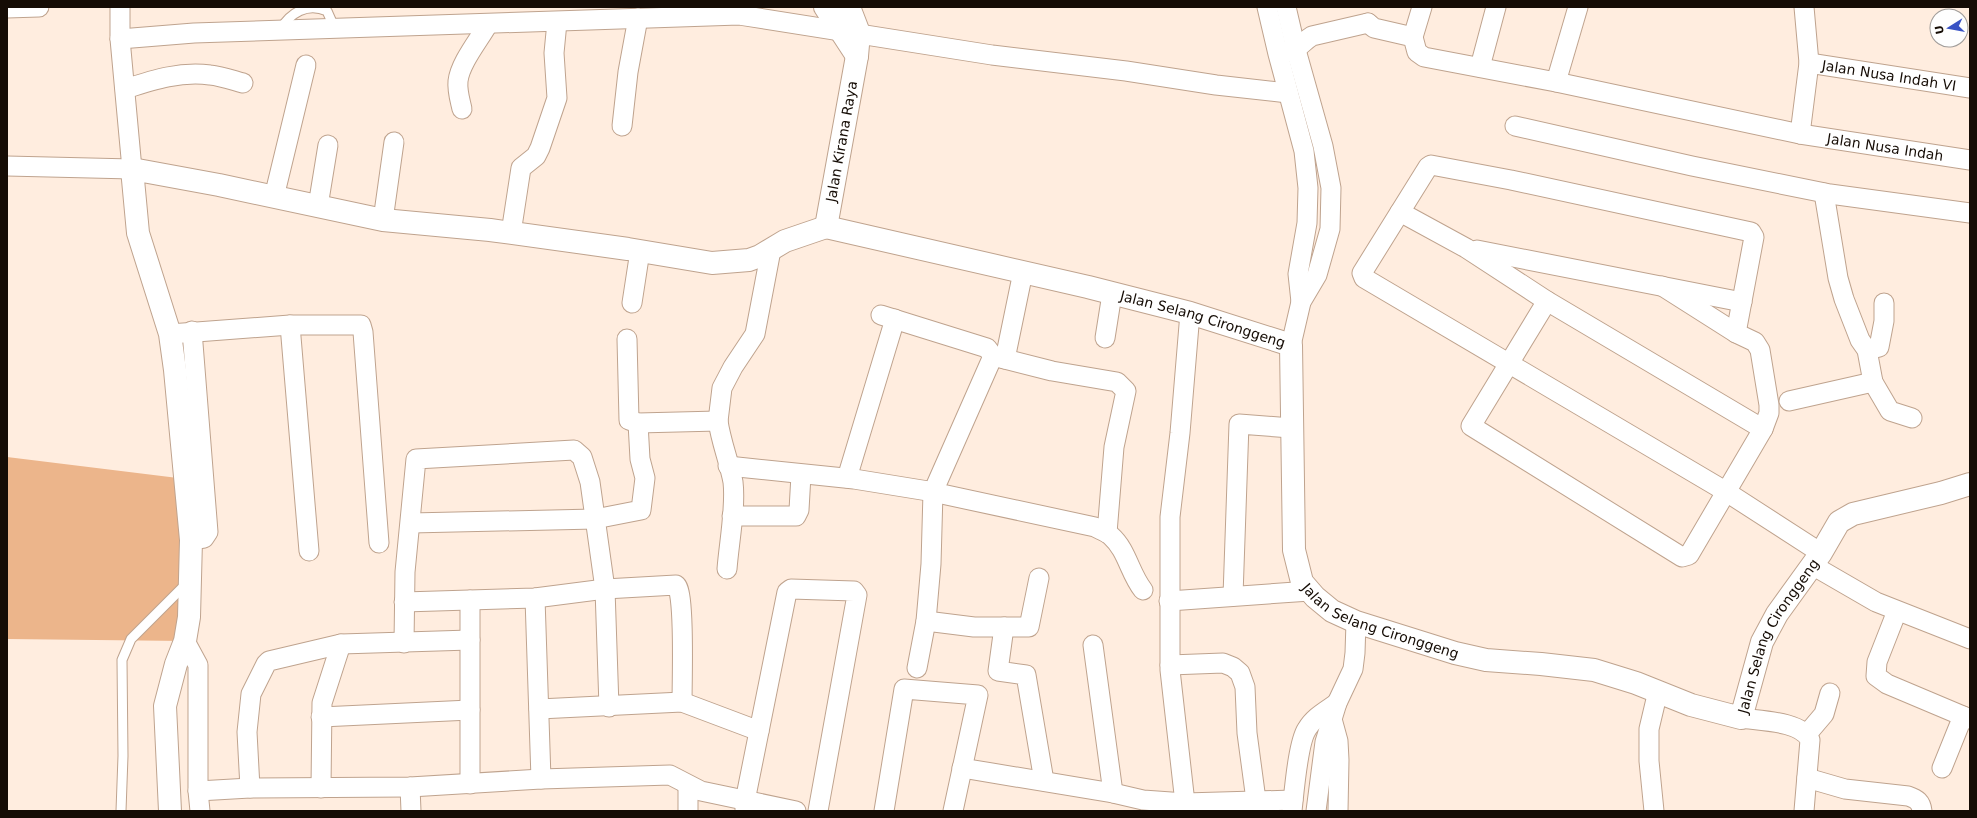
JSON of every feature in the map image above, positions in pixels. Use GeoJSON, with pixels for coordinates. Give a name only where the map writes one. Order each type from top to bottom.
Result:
{"type":"FeatureCollection","features":[{"type":"Feature","properties":{"kind":"street"},"geometry":{"type":"LineString","coordinates":[[7,8],[39,7]]}},
{"type":"Feature","properties":{"kind":"street"},"geometry":{"type":"LineString","coordinates":[[120,7],[120,38],[138,232],[170,334],[176,370],[191,540],[189,617],[186,641],[176,664],[165,706],[170,811]]}},
{"type":"Feature","properties":{"kind":"street"},"geometry":{"type":"LineString","coordinates":[[825,7],[850,32]]}},
{"type":"Feature","properties":{"kind":"street","name":"Jalan Kirana Raya"},"geometry":{"type":"LineString","coordinates":[[826,227],[857,56],[850,32],[849,7]]}},
{"type":"Feature","properties":{"kind":"street"},"geometry":{"type":"LineString","coordinates":[[1267,7],[1304,151],[1308,195],[1307,223],[1298,274],[1301,302]]}},
{"type":"Feature","properties":{"kind":"street"},"geometry":{"type":"LineString","coordinates":[[1286,7],[1296,50],[1324,150],[1331,188],[1330,229],[1317,275],[1301,302],[1291,344]]}},
{"type":"Feature","properties":{"kind":"street"},"geometry":{"type":"LineString","coordinates":[[1278,54],[1296,50],[1312,36],[1367,15],[1374,28],[1413,37],[1422,7]]}},
{"type":"Feature","properties":{"kind":"street"},"geometry":{"type":"LineString","coordinates":[[1480,67],[1496,7]]}},
{"type":"Feature","properties":{"kind":"street"},"geometry":{"type":"LineString","coordinates":[[1556,82],[1578,7]]}},
{"type":"Feature","properties":{"kind":"street"},"geometry":{"type":"LineString","coordinates":[[1800,134],[1809,63],[1804,7]]}},
{"type":"Feature","properties":{"kind":"street"},"geometry":{"type":"LineString","coordinates":[[120,38],[194,33],[739,15],[992,55],[1126,71],[1216,85],[1288,93]]}},
{"type":"Feature","properties":{"kind":"street"},"geometry":{"type":"LineString","coordinates":[[622,126],[628,72],[638,18]]}},
{"type":"Feature","properties":{"kind":"street"},"geometry":{"type":"LineString","coordinates":[[511,233],[521,168],[536,156],[557,98],[554,53],[557,22]]}},
{"type":"Feature","properties":{"kind":"street"},"geometry":{"type":"LineString","coordinates":[[462,109],[458,93],[460,71],[488,24]]}},
{"type":"Feature","properties":{"kind":"street","name":"Jalan Nusa Indah"},"geometry":{"type":"LineString","coordinates":[[1413,37],[1417,52],[1424,57],[1556,82],[1800,134],[1970,160]]}},
{"type":"Feature","properties":{"kind":"street","name":"Jalan Nusa Indah VI"},"geometry":{"type":"LineString","coordinates":[[1809,63],[1970,88]]}},
{"type":"Feature","properties":{"kind":"street"},"geometry":{"type":"LineString","coordinates":[[274,197],[306,65]]}},
{"type":"Feature","properties":{"kind":"street"},"geometry":{"type":"LineString","coordinates":[[125,89],[164,77],[193,74],[211,75],[243,83]]}},
{"type":"Feature","properties":{"kind":"street"},"geometry":{"type":"LineString","coordinates":[[1515,126],[1692,166],[1824,192],[1970,213]]}},
{"type":"Feature","properties":{"kind":"street"},"geometry":{"type":"LineString","coordinates":[[383,220],[394,142]]}},
{"type":"Feature","properties":{"kind":"street"},"geometry":{"type":"LineString","coordinates":[[318,206],[328,145]]}},
{"type":"Feature","properties":{"kind":"street"},"geometry":{"type":"LineString","coordinates":[[1304,151],[1324,150]]}},
{"type":"Feature","properties":{"kind":"street"},"geometry":{"type":"LineString","coordinates":[[1736,333],[1754,237],[1751,232],[1511,180],[1431,165],[1428,167],[1362,273],[1362,277],[1724,491],[1876,602],[1970,639]]}},
{"type":"Feature","properties":{"kind":"street"},"geometry":{"type":"LineString","coordinates":[[7,166],[132,169],[383,220],[511,233],[640,251],[712,264],[748,260],[771,250],[785,241],[826,227]]}},
{"type":"Feature","properties":{"kind":"street"},"geometry":{"type":"LineString","coordinates":[[1824,192],[1838,278],[1854,324],[1867,350],[1873,382],[1878,388],[1890,411],[1912,418]]}},
{"type":"Feature","properties":{"kind":"street"},"geometry":{"type":"LineString","coordinates":[[1400,212],[1466,248],[1547,301],[1763,430]]}},
{"type":"Feature","properties":{"kind":"street","name":"Jalan Selang Cironggeng"},"geometry":{"type":"LineString","coordinates":[[826,227],[1023,272],[1190,313],[1291,344],[1291,428],[1294,550],[1302,582],[1332,611],[1356,622],[1463,655],[1486,660],[1594,670],[1658,691],[1691,705],[1741,718],[1762,642],[1777,614],[1816,559],[1839,522],[1852,514],[1941,493],[1970,484]]}},
{"type":"Feature","properties":{"kind":"street"},"geometry":{"type":"LineString","coordinates":[[1466,248],[1742,302]]}},
{"type":"Feature","properties":{"kind":"street"},"geometry":{"type":"LineString","coordinates":[[727,569],[732,516],[732,482],[720,437],[718,421],[722,388],[733,367],[755,334],[771,250]]}},
{"type":"Feature","properties":{"kind":"street"},"geometry":{"type":"LineString","coordinates":[[632,303],[640,251]]}},
{"type":"Feature","properties":{"kind":"street"},"geometry":{"type":"LineString","coordinates":[[917,668],[926,621],[934,527],[934,492],[999,357],[1023,272]]}},
{"type":"Feature","properties":{"kind":"street"},"geometry":{"type":"LineString","coordinates":[[1547,301],[1471,423],[1472,428],[1682,557],[1689,555],[1724,491],[1763,430],[1769,413],[1769,405],[1760,350],[1755,342],[1736,333],[1662,286]]}},
{"type":"Feature","properties":{"kind":"street"},"geometry":{"type":"LineString","coordinates":[[1105,338],[1112,294]]}},
{"type":"Feature","properties":{"kind":"street"},"geometry":{"type":"LineString","coordinates":[[1867,350],[1879,347],[1884,322],[1884,303]]}},
{"type":"Feature","properties":{"kind":"street"},"geometry":{"type":"LineString","coordinates":[[1185,803],[1170,665],[1169,601],[1170,516],[1180,434],[1190,313]]}},
{"type":"Feature","properties":{"kind":"street"},"geometry":{"type":"LineString","coordinates":[[847,478],[888,317],[987,348],[999,357],[1052,371],[1117,382],[1126,391],[1114,447],[1107,533]]}},
{"type":"Feature","properties":{"kind":"street"},"geometry":{"type":"LineString","coordinates":[[170,334],[192,331],[290,325],[358,324],[363,330],[379,543]]}},
{"type":"Feature","properties":{"kind":"street"},"geometry":{"type":"LineString","coordinates":[[290,325],[309,551]]}},
{"type":"Feature","properties":{"kind":"street"},"geometry":{"type":"LineString","coordinates":[[191,540],[204,538],[208,532],[192,331]]}},
{"type":"Feature","properties":{"kind":"street"},"geometry":{"type":"LineString","coordinates":[[626,339],[628,418],[631,422],[718,421]]}},
{"type":"Feature","properties":{"kind":"street"},"geometry":{"type":"LineString","coordinates":[[1789,401],[1873,382]]}},
{"type":"Feature","properties":{"kind":"street"},"geometry":{"type":"LineString","coordinates":[[411,523],[595,518],[641,510],[646,478],[640,459],[638,422]]}},
{"type":"Feature","properties":{"kind":"street"},"geometry":{"type":"LineString","coordinates":[[1232,596],[1239,424],[1291,428]]}},
{"type":"Feature","properties":{"kind":"street"},"geometry":{"type":"LineString","coordinates":[[404,643],[405,572],[411,523],[416,459],[572,450],[579,453],[585,464],[590,482],[605,589],[609,707]]}},
{"type":"Feature","properties":{"kind":"street"},"geometry":{"type":"LineString","coordinates":[[728,466],[847,478],[934,492],[1095,527],[1107,533],[1116,541],[1134,577],[1143,590]]}},
{"type":"Feature","properties":{"kind":"street"},"geometry":{"type":"LineString","coordinates":[[732,516],[796,516],[799,510],[801,474]]}},
{"type":"Feature","properties":{"kind":"street"},"geometry":{"type":"LineString","coordinates":[[926,621],[949,625],[1029,627],[1039,578]]}},
{"type":"Feature","properties":{"kind":"street"},"geometry":{"type":"LineString","coordinates":[[404,602],[535,598],[605,589],[676,584],[679,586],[682,628],[682,702]]}},
{"type":"Feature","properties":{"kind":"street"},"geometry":{"type":"LineString","coordinates":[[745,806],[787,592],[791,589],[854,591],[857,592],[818,811]]}},
{"type":"Feature","properties":{"kind":"street"},"geometry":{"type":"LineString","coordinates":[[1169,601],[1310,591]]}},
{"type":"Feature","properties":{"kind":"street"},"geometry":{"type":"LineString","coordinates":[[535,598],[541,779]]}},
{"type":"Feature","properties":{"kind":"street"},"geometry":{"type":"LineString","coordinates":[[470,600],[470,784]]}},
{"type":"Feature","properties":{"kind":"street"},"geometry":{"type":"LineString","coordinates":[[1897,611],[1877,662],[1876,676],[1887,684],[1966,717],[1942,768]]}},
{"type":"Feature","properties":{"kind":"street"},"geometry":{"type":"LineString","coordinates":[[1316,811],[1325,742],[1335,711],[1353,669],[1356,653],[1356,622]]}},
{"type":"Feature","properties":{"kind":"street"},"geometry":{"type":"LineString","coordinates":[[1004,627],[998,671],[1026,675],[1044,781]]}},
{"type":"Feature","properties":{"kind":"street"},"geometry":{"type":"LineString","coordinates":[[250,788],[247,732],[251,694],[266,664],[273,659],[341,644],[470,640]]}},
{"type":"Feature","properties":{"kind":"street"},"geometry":{"type":"LineString","coordinates":[[186,641],[198,664],[198,791],[200,811]]}},
{"type":"Feature","properties":{"kind":"street"},"geometry":{"type":"LineString","coordinates":[[321,788],[322,703],[341,644]]}},
{"type":"Feature","properties":{"kind":"street"},"geometry":{"type":"LineString","coordinates":[[1093,645],[1113,793]]}},
{"type":"Feature","properties":{"kind":"street"},"geometry":{"type":"LineString","coordinates":[[1170,665],[1223,663],[1240,672],[1245,687],[1247,732],[1256,800]]}},
{"type":"Feature","properties":{"kind":"street"},"geometry":{"type":"LineString","coordinates":[[884,811],[904,689],[978,695],[953,811]]}},
{"type":"Feature","properties":{"kind":"street"},"geometry":{"type":"LineString","coordinates":[[1654,811],[1649,761],[1649,729],[1658,691]]}},
{"type":"Feature","properties":{"kind":"street"},"geometry":{"type":"LineString","coordinates":[[1807,734],[1824,714],[1830,693]]}},
{"type":"Feature","properties":{"kind":"street"},"geometry":{"type":"LineString","coordinates":[[539,709],[609,707],[682,702],[759,731]]}},
{"type":"Feature","properties":{"kind":"street"},"geometry":{"type":"LineString","coordinates":[[321,717],[470,710]]}},
{"type":"Feature","properties":{"kind":"street"},"geometry":{"type":"LineString","coordinates":[[962,768],[1113,793],[1143,800],[1185,803],[1256,800],[1292,805],[1299,760],[1306,730],[1318,716],[1335,711]]}},
{"type":"Feature","properties":{"kind":"street"},"geometry":{"type":"LineString","coordinates":[[1335,711],[1340,760],[1338,811]]}},
{"type":"Feature","properties":{"kind":"street"},"geometry":{"type":"LineString","coordinates":[[1741,718],[1794,726],[1807,734],[1810,740],[1804,811]]}},
{"type":"Feature","properties":{"kind":"street"},"geometry":{"type":"LineString","coordinates":[[198,791],[250,788],[410,787],[541,779],[670,775],[679,779],[688,786],[745,806],[796,811]]}},
{"type":"Feature","properties":{"kind":"street"},"geometry":{"type":"LineString","coordinates":[[1807,778],[1845,788],[1916,798],[1921,805],[1922,811]]}},
{"type":"Feature","properties":{"kind":"street"},"geometry":{"type":"LineString","coordinates":[[688,786],[688,811]]}},
{"type":"Feature","properties":{"kind":"street"},"geometry":{"type":"LineString","coordinates":[[410,787],[411,811]]}},
{"type":"Feature","properties":{"kind":"lane"},"geometry":{"type":"LineString","coordinates":[[121,811],[123,756],[122,660],[131,639],[190,579]]}},
{"type":"Feature","properties":{"kind":"shaded area"},"geometry":{"type":"Polygon","coordinates":[[[7,457],[186,479],[185,641],[7,639],[7,457]]]}}]}
